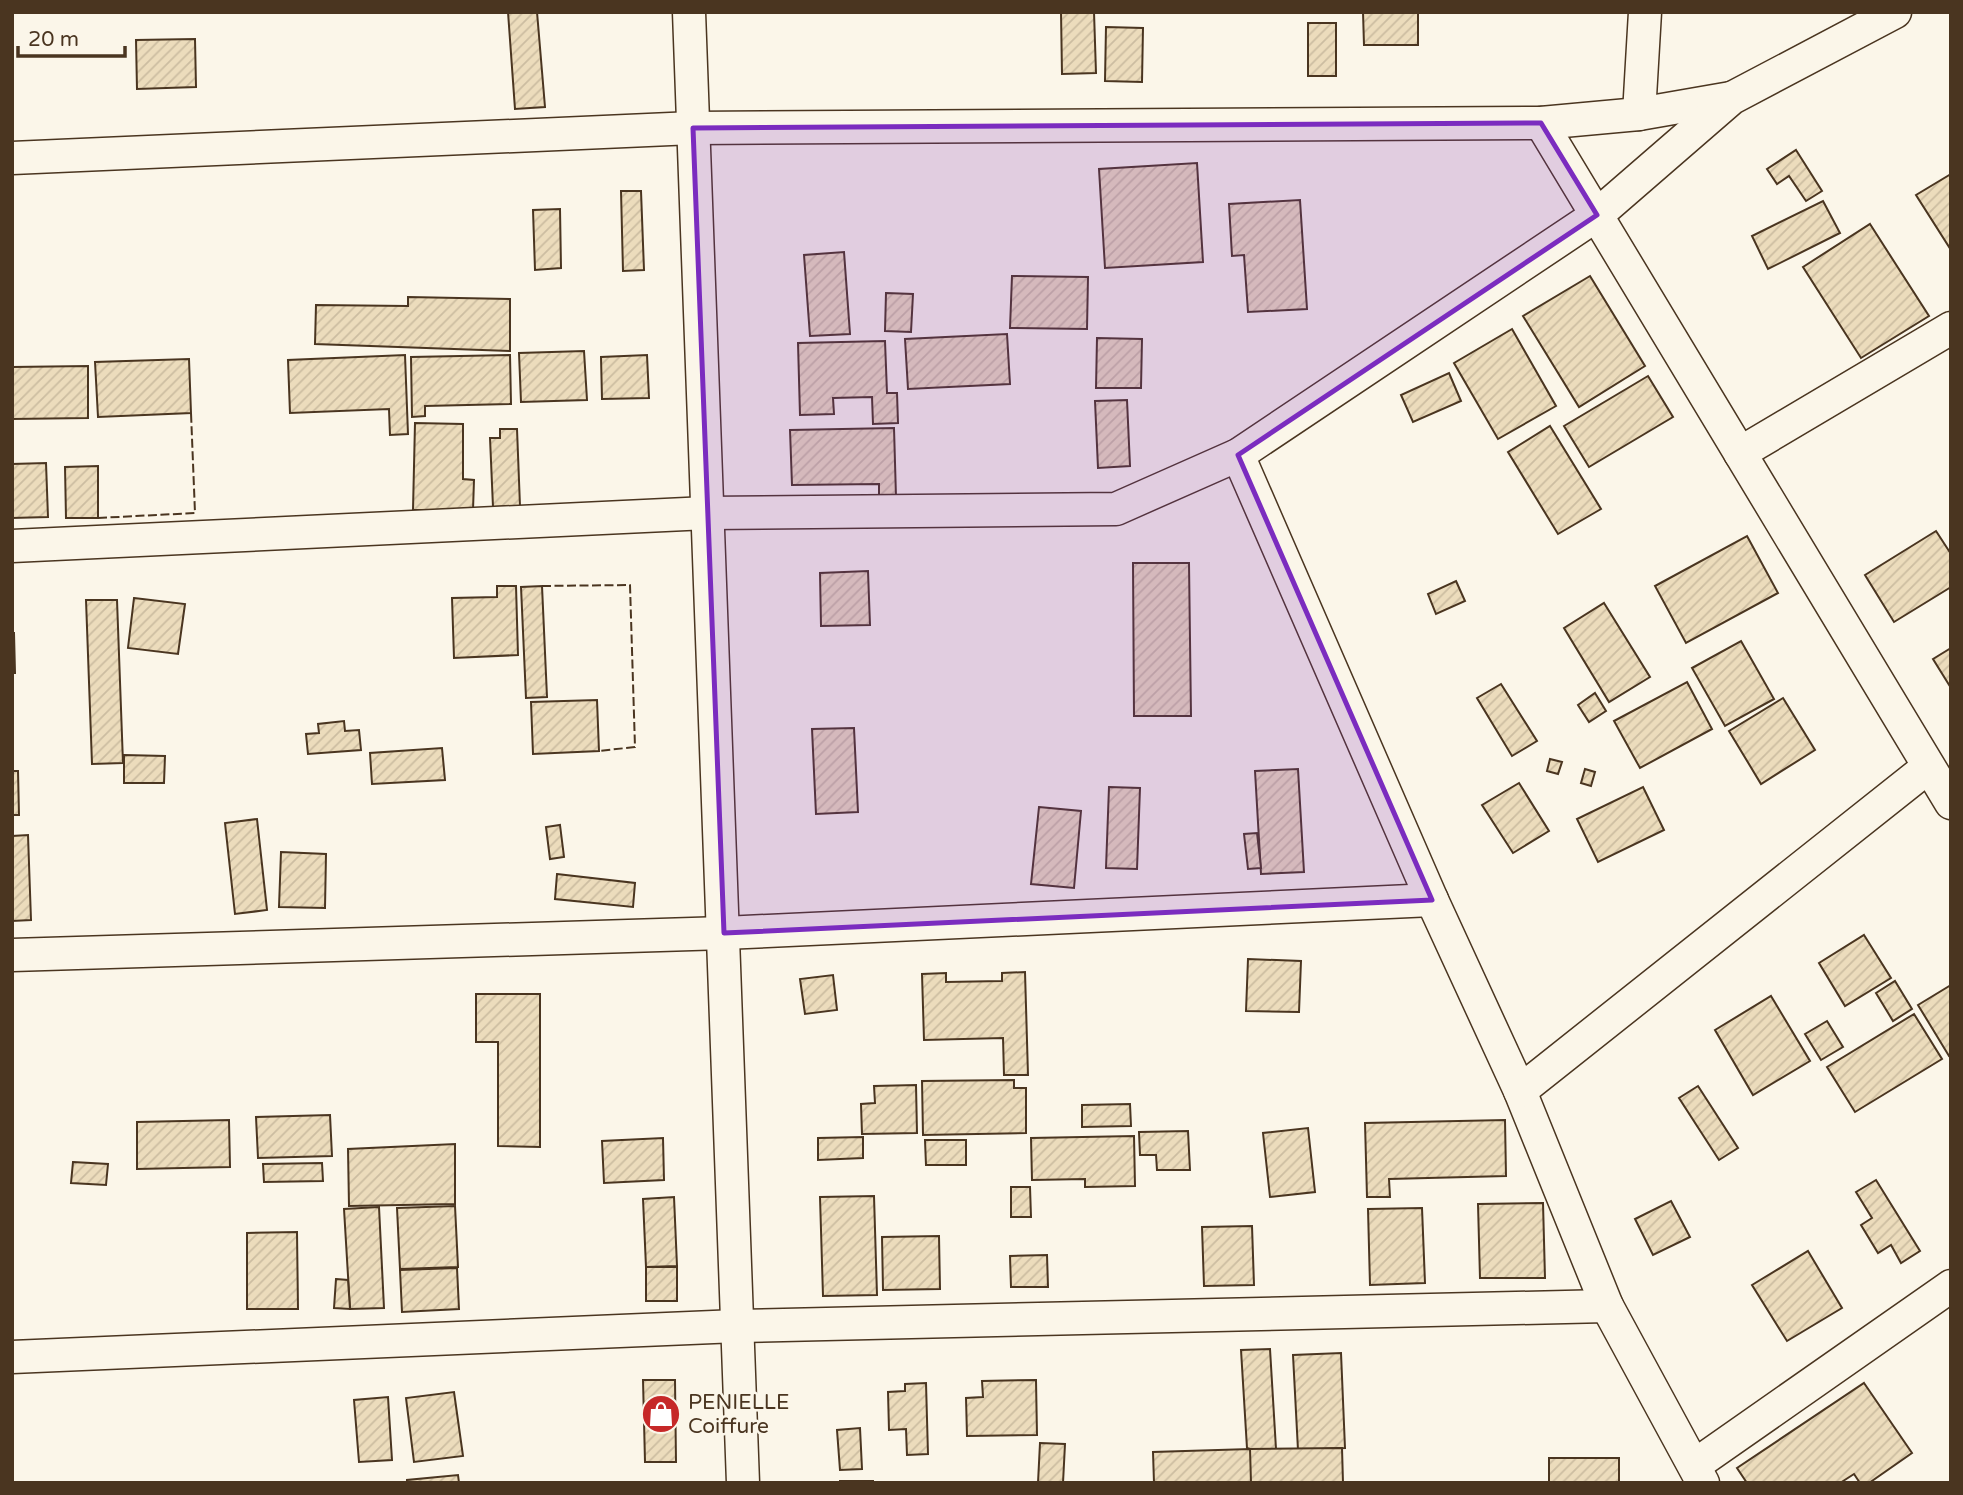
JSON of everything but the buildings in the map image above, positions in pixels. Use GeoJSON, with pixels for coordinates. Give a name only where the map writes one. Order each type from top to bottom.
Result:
{"type":"FeatureCollection","features":[{"type":"Feature","properties":{"kind":"street"},"geometry":{"type":"LineString","coordinates":[[688,12],[743,1483]]}},
{"type":"Feature","properties":{"kind":"street"},"geometry":{"type":"LineString","coordinates":[[1639,114],[1645,12]]}},
{"type":"Feature","properties":{"kind":"street"},"geometry":{"type":"LineString","coordinates":[[12,546],[707,513],[1116,509],[1238,455],[1597,215],[1732,98],[1895,12]]}},
{"type":"Feature","properties":{"kind":"street"},"geometry":{"type":"LineString","coordinates":[[12,158],[693,128],[1541,123],[1639,114],[1732,98]]}},
{"type":"Feature","properties":{"kind":"street"},"geometry":{"type":"LineString","coordinates":[[1541,123],[1927,768],[1951,803]]}},
{"type":"Feature","properties":{"kind":"street"},"geometry":{"type":"LineString","coordinates":[[1740,453],[1951,328]]}},
{"type":"Feature","properties":{"kind":"street"},"geometry":{"type":"LineString","coordinates":[[1238,455],[1432,900],[1520,1091],[1607,1306],[1699,1474],[1951,1286]]}},
{"type":"Feature","properties":{"kind":"street"},"geometry":{"type":"LineString","coordinates":[[1520,1091],[1927,768]]}},
{"type":"Feature","properties":{"kind":"street"},"geometry":{"type":"LineString","coordinates":[[12,955],[724,933],[1432,900]]}},
{"type":"Feature","properties":{"kind":"street"},"geometry":{"type":"LineString","coordinates":[[12,1357],[737,1326],[1607,1306]]}},
{"type":"Feature","properties":{"kind":"highlighted area"},"geometry":{"type":"Polygon","coordinates":[[[1541,123],[1597,215],[1238,455],[1432,900],[724,933],[693,128],[1541,123]]]}},
{"type":"Feature","properties":{"kind":"fence"},"geometry":{"type":"LineString","coordinates":[[98,518],[195,513],[191,413]]}},
{"type":"Feature","properties":{"kind":"fence"},"geometry":{"type":"LineString","coordinates":[[542,586],[630,585],[635,747],[599,751]]}},
{"type":"Feature","properties":{"kind":"place","name":"PENIELLE Coiffure"},"geometry":{"type":"Point","coordinates":[661,1414]}}]}
